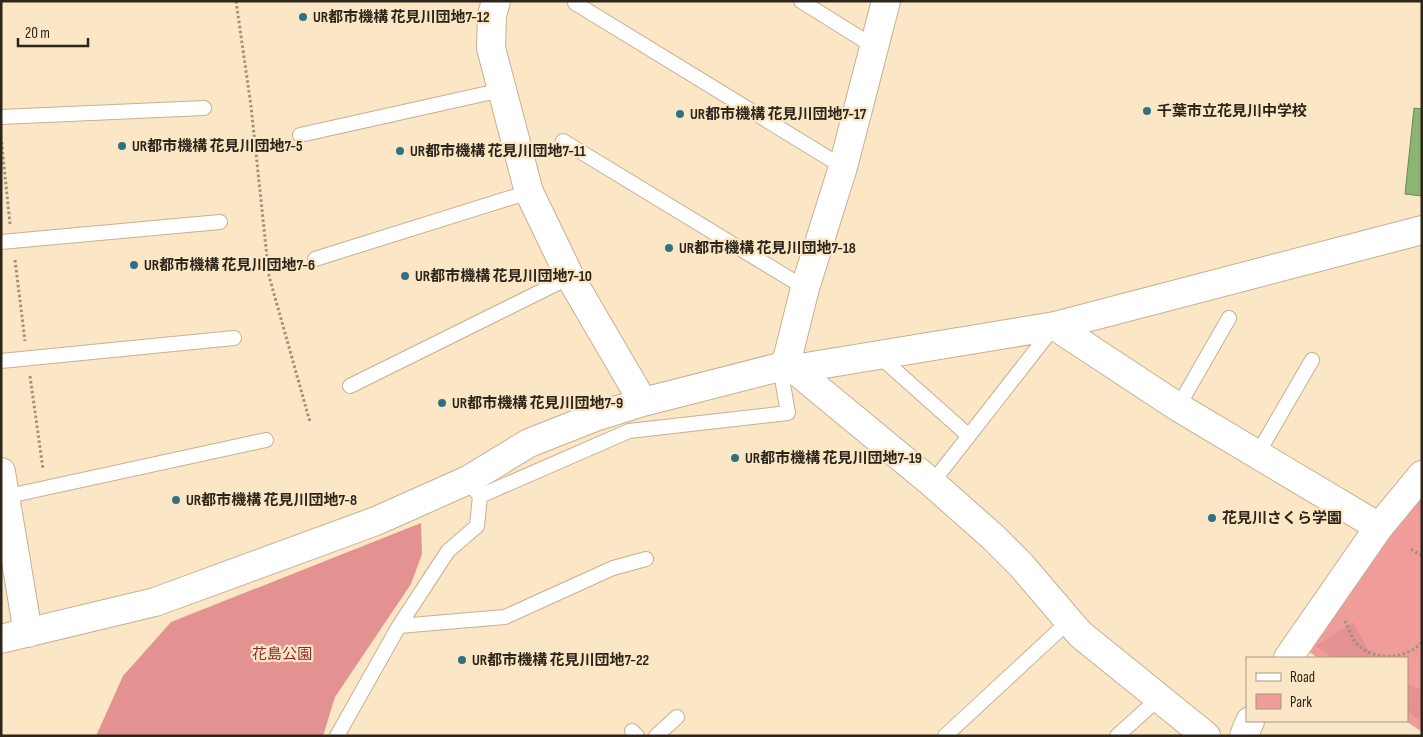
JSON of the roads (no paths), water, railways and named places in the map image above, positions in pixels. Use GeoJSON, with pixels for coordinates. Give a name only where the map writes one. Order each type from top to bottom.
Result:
{"type":"FeatureCollection","features":[{"type":"Feature","properties":{"kind":"street"},"geometry":{"type":"LineString","coordinates":[[496,1],[492,15],[491,48],[528,192],[570,277],[643,402]]}},
{"type":"Feature","properties":{"kind":"street"},"geometry":{"type":"LineString","coordinates":[[787,368],[787,360],[805,288],[843,166],[886,1]]}},
{"type":"Feature","properties":{"kind":"street"},"geometry":{"type":"LineString","coordinates":[[1,639],[155,602],[376,521],[474,488],[529,443],[595,417],[643,402],[787,368],[1055,326],[1422,230]]}},
{"type":"Feature","properties":{"kind":"street"},"geometry":{"type":"LineString","coordinates":[[1055,326],[1178,407],[1379,527]]}},
{"type":"Feature","properties":{"kind":"street"},"geometry":{"type":"LineString","coordinates":[[787,368],[932,483],[1021,565],[1080,634],[1206,736]]}},
{"type":"Feature","properties":{"kind":"street"},"geometry":{"type":"LineString","coordinates":[[1289,657],[1379,527],[1422,475]]}},
{"type":"Feature","properties":{"kind":"street"},"geometry":{"type":"LineString","coordinates":[[2,484],[28,633]]}},
{"type":"Feature","properties":{"kind":"street"},"geometry":{"type":"LineString","coordinates":[[1244,736],[1250,722]]}},
{"type":"Feature","properties":{"kind":"lane"},"geometry":{"type":"LineString","coordinates":[[801,1],[873,46]]}},
{"type":"Feature","properties":{"kind":"lane"},"geometry":{"type":"LineString","coordinates":[[575,3],[843,166]]}},
{"type":"Feature","properties":{"kind":"lane"},"geometry":{"type":"LineString","coordinates":[[300,135],[502,90]]}},
{"type":"Feature","properties":{"kind":"lane"},"geometry":{"type":"LineString","coordinates":[[1,117],[204,108]]}},
{"type":"Feature","properties":{"kind":"lane"},"geometry":{"type":"LineString","coordinates":[[562,141],[805,288]]}},
{"type":"Feature","properties":{"kind":"lane"},"geometry":{"type":"LineString","coordinates":[[315,259],[528,192]]}},
{"type":"Feature","properties":{"kind":"lane"},"geometry":{"type":"LineString","coordinates":[[7,242],[220,222]]}},
{"type":"Feature","properties":{"kind":"lane"},"geometry":{"type":"LineString","coordinates":[[350,386],[570,277]]}},
{"type":"Feature","properties":{"kind":"lane"},"geometry":{"type":"LineString","coordinates":[[1178,407],[1229,318]]}},
{"type":"Feature","properties":{"kind":"lane"},"geometry":{"type":"LineString","coordinates":[[932,483],[1055,326]]}},
{"type":"Feature","properties":{"kind":"lane"},"geometry":{"type":"LineString","coordinates":[[1,361],[234,338]]}},
{"type":"Feature","properties":{"kind":"lane"},"geometry":{"type":"LineString","coordinates":[[878,355],[969,436]]}},
{"type":"Feature","properties":{"kind":"lane"},"geometry":{"type":"LineString","coordinates":[[1257,455],[1312,360]]}},
{"type":"Feature","properties":{"kind":"lane"},"geometry":{"type":"LineString","coordinates":[[337,736],[399,626],[448,551],[477,526],[474,488],[629,431],[788,414],[787,368]]}},
{"type":"Feature","properties":{"kind":"lane"},"geometry":{"type":"LineString","coordinates":[[2,484],[46,489],[266,440]]}},
{"type":"Feature","properties":{"kind":"lane"},"geometry":{"type":"LineString","coordinates":[[399,626],[505,618],[613,568],[646,558]]}},
{"type":"Feature","properties":{"kind":"lane"},"geometry":{"type":"LineString","coordinates":[[945,736],[1068,622]]}},
{"type":"Feature","properties":{"kind":"lane"},"geometry":{"type":"LineString","coordinates":[[1117,736],[1159,698]]}},
{"type":"Feature","properties":{"kind":"lane"},"geometry":{"type":"LineString","coordinates":[[656,736],[677,717]]}},
{"type":"Feature","properties":{"kind":"place","name":"UR都市機構 花見川団地7-12"},"geometry":{"type":"Point","coordinates":[303,17]}},
{"type":"Feature","properties":{"kind":"place","name":"千葉市立花見川中学校"},"geometry":{"type":"Point","coordinates":[1147,111]}},
{"type":"Feature","properties":{"kind":"place","name":"UR都市機構 花見川団地7-17"},"geometry":{"type":"Point","coordinates":[680,114]}},
{"type":"Feature","properties":{"kind":"place","name":"UR都市機構 花見川団地7-5"},"geometry":{"type":"Point","coordinates":[122,146]}},
{"type":"Feature","properties":{"kind":"place","name":"UR都市機構 花見川団地7-11"},"geometry":{"type":"Point","coordinates":[400,151]}},
{"type":"Feature","properties":{"kind":"place","name":"UR都市機構 花見川団地7-18"},"geometry":{"type":"Point","coordinates":[669,248]}},
{"type":"Feature","properties":{"kind":"place","name":"UR都市機構 花見川団地7-6"},"geometry":{"type":"Point","coordinates":[134,265]}},
{"type":"Feature","properties":{"kind":"place","name":"UR都市機構 花見川団地7-10"},"geometry":{"type":"Point","coordinates":[405,276]}},
{"type":"Feature","properties":{"kind":"place","name":"UR都市機構 花見川団地7-9"},"geometry":{"type":"Point","coordinates":[442,403]}},
{"type":"Feature","properties":{"kind":"place","name":"UR都市機構 花見川団地7-19"},"geometry":{"type":"Point","coordinates":[735,458]}},
{"type":"Feature","properties":{"kind":"place","name":"UR都市機構 花見川団地7-8"},"geometry":{"type":"Point","coordinates":[176,500]}},
{"type":"Feature","properties":{"kind":"place","name":"花見川さくら学園"},"geometry":{"type":"Point","coordinates":[1212,518]}},
{"type":"Feature","properties":{"kind":"place","name":"UR都市機構 花見川団地7-22"},"geometry":{"type":"Point","coordinates":[462,660]}},
{"type":"Feature","properties":{"kind":"park label","name":"花島公園"},"geometry":{"type":"Point","coordinates":[282,654]}}]}
